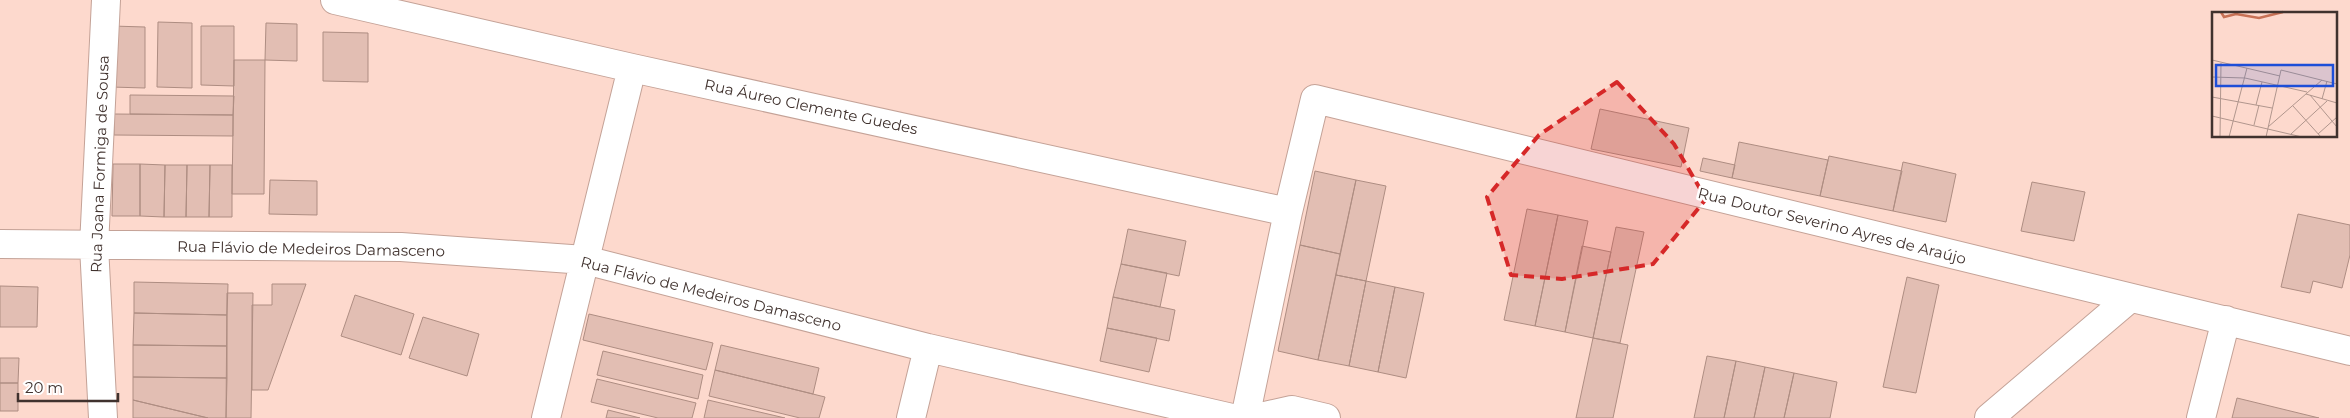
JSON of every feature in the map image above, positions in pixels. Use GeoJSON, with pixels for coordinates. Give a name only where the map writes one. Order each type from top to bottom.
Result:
{"type":"FeatureCollection","features":[{"type":"Feature","properties":{"kind":"street","name":"Rua Joana Formiga de Sousa"},"geometry":{"type":"LineString","coordinates":[[103,418],[94,246],[106,0]]}},
{"type":"Feature","properties":{"kind":"street","name":"Rua Áureo Clemente Guedes"},"geometry":{"type":"LineString","coordinates":[[335,0],[632,68],[1288,212]]}},
{"type":"Feature","properties":{"kind":"street"},"geometry":{"type":"LineString","coordinates":[[546,418],[632,68]]}},
{"type":"Feature","properties":{"kind":"street","name":"Rua Doutor Severino Ayres de Araújo"},"geometry":{"type":"LineString","coordinates":[[1288,212],[1315,99],[2350,351]]}},
{"type":"Feature","properties":{"kind":"street"},"geometry":{"type":"LineString","coordinates":[[1245,418],[1288,212]]}},
{"type":"Feature","properties":{"kind":"street","name":"Rua Flávio de Medeiros Damasceno"},"geometry":{"type":"LineString","coordinates":[[0,244],[401,247],[585,260],[928,348],[1232,418]]}},
{"type":"Feature","properties":{"kind":"street"},"geometry":{"type":"LineString","coordinates":[[1989,418],[2130,298]]}},
{"type":"Feature","properties":{"kind":"street"},"geometry":{"type":"LineString","coordinates":[[2201,418],[2226,320]]}},
{"type":"Feature","properties":{"kind":"street"},"geometry":{"type":"LineString","coordinates":[[911,418],[928,348]]}},
{"type":"Feature","properties":{"kind":"street"},"geometry":{"type":"LineString","coordinates":[[1256,418],[1292,410],[1326,418]]}},
{"type":"Feature","properties":{"kind":"highlighted area"},"geometry":{"type":"Polygon","coordinates":[[[1617,82],[1674,144],[1706,199],[1653,264],[1562,279],[1511,275],[1487,197],[1539,135],[1617,82]]]}},
{"type":"Feature","properties":{"kind":"building"},"geometry":{"type":"Polygon","coordinates":[[[158,22],[192,23],[192,88],[157,87],[158,22]]]}},
{"type":"Feature","properties":{"kind":"building"},"geometry":{"type":"Polygon","coordinates":[[[266,23],[297,24],[297,61],[265,60],[266,23]]]}},
{"type":"Feature","properties":{"kind":"building"},"geometry":{"type":"Polygon","coordinates":[[[112,26],[145,27],[145,88],[111,87],[112,26]]]}},
{"type":"Feature","properties":{"kind":"building"},"geometry":{"type":"Polygon","coordinates":[[[201,26],[234,26],[234,86],[201,85],[201,26]]]}},
{"type":"Feature","properties":{"kind":"building"},"geometry":{"type":"Polygon","coordinates":[[[323,32],[368,33],[368,82],[323,81],[323,32]]]}},
{"type":"Feature","properties":{"kind":"building"},"geometry":{"type":"Polygon","coordinates":[[[234,60],[265,60],[264,194],[232,194],[234,60]]]}},
{"type":"Feature","properties":{"kind":"building"},"geometry":{"type":"Polygon","coordinates":[[[130,95],[234,96],[233,115],[130,114],[130,95]]]}},
{"type":"Feature","properties":{"kind":"building"},"geometry":{"type":"Polygon","coordinates":[[[1600,109],[1689,128],[1681,167],[1591,149],[1600,109]]]}},
{"type":"Feature","properties":{"kind":"building"},"geometry":{"type":"Polygon","coordinates":[[[114,114],[233,115],[233,136],[114,135],[114,114]]]}},
{"type":"Feature","properties":{"kind":"building"},"geometry":{"type":"Polygon","coordinates":[[[1739,142],[1828,160],[1820,196],[1732,178],[1739,142]]]}},
{"type":"Feature","properties":{"kind":"building"},"geometry":{"type":"Polygon","coordinates":[[[1829,156],[1902,171],[1893,211],[1820,196],[1829,156]]]}},
{"type":"Feature","properties":{"kind":"building"},"geometry":{"type":"Polygon","coordinates":[[[1703,158],[1735,165],[1732,178],[1700,171],[1703,158]]]}},
{"type":"Feature","properties":{"kind":"building"},"geometry":{"type":"Polygon","coordinates":[[[1903,162],[1956,174],[1946,222],[1893,211],[1903,162]]]}},
{"type":"Feature","properties":{"kind":"building"},"geometry":{"type":"Polygon","coordinates":[[[113,164],[140,164],[140,216],[112,216],[113,164]]]}},
{"type":"Feature","properties":{"kind":"building"},"geometry":{"type":"Polygon","coordinates":[[[140,164],[165,165],[164,217],[140,216],[140,164]]]}},
{"type":"Feature","properties":{"kind":"building"},"geometry":{"type":"Polygon","coordinates":[[[165,165],[187,165],[186,217],[164,217],[165,165]]]}},
{"type":"Feature","properties":{"kind":"building"},"geometry":{"type":"Polygon","coordinates":[[[187,165],[210,165],[209,217],[186,217],[187,165]]]}},
{"type":"Feature","properties":{"kind":"building"},"geometry":{"type":"Polygon","coordinates":[[[210,165],[232,165],[232,217],[209,217],[210,165]]]}},
{"type":"Feature","properties":{"kind":"building"},"geometry":{"type":"Polygon","coordinates":[[[1315,171],[1356,180],[1340,254],[1300,245],[1315,171]]]}},
{"type":"Feature","properties":{"kind":"building"},"geometry":{"type":"Polygon","coordinates":[[[270,180],[317,181],[317,215],[269,214],[270,180]]]}},
{"type":"Feature","properties":{"kind":"building"},"geometry":{"type":"Polygon","coordinates":[[[1356,180],[1386,186],[1366,281],[1336,275],[1356,180]]]}},
{"type":"Feature","properties":{"kind":"building"},"geometry":{"type":"Polygon","coordinates":[[[2032,182],[2085,192],[2074,241],[2021,231],[2032,182]]]}},
{"type":"Feature","properties":{"kind":"building"},"geometry":{"type":"Polygon","coordinates":[[[1527,209],[1558,215],[1535,326],[1504,320],[1527,209]]]}},
{"type":"Feature","properties":{"kind":"building"},"geometry":{"type":"Polygon","coordinates":[[[2298,214],[2350,225],[2350,255],[2342,288],[2313,281],[2310,293],[2281,287],[2298,214]]]}},
{"type":"Feature","properties":{"kind":"building"},"geometry":{"type":"Polygon","coordinates":[[[1558,215],[1588,221],[1565,332],[1535,326],[1558,215]]]}},
{"type":"Feature","properties":{"kind":"building"},"geometry":{"type":"Polygon","coordinates":[[[1616,227],[1644,232],[1620,343],[1593,338],[1616,227]]]}},
{"type":"Feature","properties":{"kind":"building"},"geometry":{"type":"Polygon","coordinates":[[[1128,229],[1186,241],[1179,276],[1121,264],[1128,229]]]}},
{"type":"Feature","properties":{"kind":"building"},"geometry":{"type":"Polygon","coordinates":[[[1300,245],[1340,254],[1318,360],[1278,351],[1300,245]]]}},
{"type":"Feature","properties":{"kind":"building"},"geometry":{"type":"Polygon","coordinates":[[[1582,246],[1611,252],[1593,338],[1565,332],[1582,246]]]}},
{"type":"Feature","properties":{"kind":"building"},"geometry":{"type":"Polygon","coordinates":[[[1121,264],[1167,273],[1160,307],[1113,297],[1121,264]]]}},
{"type":"Feature","properties":{"kind":"building"},"geometry":{"type":"Polygon","coordinates":[[[1336,275],[1366,281],[1349,366],[1318,360],[1336,275]]]}},
{"type":"Feature","properties":{"kind":"building"},"geometry":{"type":"Polygon","coordinates":[[[1907,277],[1939,285],[1916,393],[1883,387],[1907,277]]]}},
{"type":"Feature","properties":{"kind":"building"},"geometry":{"type":"Polygon","coordinates":[[[1366,281],[1395,287],[1378,372],[1349,366],[1366,281]]]}},
{"type":"Feature","properties":{"kind":"building"},"geometry":{"type":"Polygon","coordinates":[[[134,282],[228,284],[227,315],[134,313],[134,282]]]}},
{"type":"Feature","properties":{"kind":"building"},"geometry":{"type":"Polygon","coordinates":[[[272,284],[306,284],[268,390],[252,390],[252,305],[272,305],[272,284]]]}},
{"type":"Feature","properties":{"kind":"building"},"geometry":{"type":"Polygon","coordinates":[[[0,286],[38,287],[37,327],[0,327],[0,286]]]}},
{"type":"Feature","properties":{"kind":"building"},"geometry":{"type":"Polygon","coordinates":[[[1395,287],[1424,293],[1406,378],[1378,372],[1395,287]]]}},
{"type":"Feature","properties":{"kind":"building"},"geometry":{"type":"Polygon","coordinates":[[[227,293],[253,293],[251,418],[226,418],[227,293]]]}},
{"type":"Feature","properties":{"kind":"building"},"geometry":{"type":"Polygon","coordinates":[[[355,295],[414,314],[401,355],[341,336],[355,295]]]}},
{"type":"Feature","properties":{"kind":"building"},"geometry":{"type":"Polygon","coordinates":[[[1113,297],[1175,310],[1169,341],[1107,328],[1113,297]]]}},
{"type":"Feature","properties":{"kind":"building"},"geometry":{"type":"Polygon","coordinates":[[[134,313],[227,315],[227,346],[133,345],[134,313]]]}},
{"type":"Feature","properties":{"kind":"building"},"geometry":{"type":"Polygon","coordinates":[[[589,314],[713,343],[706,370],[583,340],[589,314]]]}},
{"type":"Feature","properties":{"kind":"building"},"geometry":{"type":"Polygon","coordinates":[[[423,317],[479,334],[467,376],[409,358],[423,317]]]}},
{"type":"Feature","properties":{"kind":"building"},"geometry":{"type":"Polygon","coordinates":[[[1107,328],[1157,338],[1149,372],[1100,361],[1107,328]]]}},
{"type":"Feature","properties":{"kind":"building"},"geometry":{"type":"Polygon","coordinates":[[[1593,338],[1628,345],[1613,418],[1576,418],[1593,338]]]}},
{"type":"Feature","properties":{"kind":"building"},"geometry":{"type":"Polygon","coordinates":[[[133,345],[227,346],[227,378],[133,377],[133,345]]]}},
{"type":"Feature","properties":{"kind":"building"},"geometry":{"type":"Polygon","coordinates":[[[721,345],[819,368],[813,394],[715,370],[721,345]]]}},
{"type":"Feature","properties":{"kind":"building"},"geometry":{"type":"Polygon","coordinates":[[[603,351],[703,375],[698,399],[597,375],[603,351]]]}},
{"type":"Feature","properties":{"kind":"building"},"geometry":{"type":"Polygon","coordinates":[[[1707,356],[1736,361],[1724,418],[1694,418],[1707,356]]]}},
{"type":"Feature","properties":{"kind":"building"},"geometry":{"type":"Polygon","coordinates":[[[0,358],[19,358],[18,383],[0,383],[0,358]]]}},
{"type":"Feature","properties":{"kind":"building"},"geometry":{"type":"Polygon","coordinates":[[[1736,361],[1765,367],[1754,418],[1724,418],[1736,361]]]}},
{"type":"Feature","properties":{"kind":"building"},"geometry":{"type":"Polygon","coordinates":[[[1765,367],[1794,373],[1784,418],[1754,418],[1765,367]]]}},
{"type":"Feature","properties":{"kind":"building"},"geometry":{"type":"Polygon","coordinates":[[[715,370],[825,397],[819,418],[800,418],[709,396],[715,370]]]}},
{"type":"Feature","properties":{"kind":"building"},"geometry":{"type":"Polygon","coordinates":[[[1794,373],[1837,382],[1830,418],[1784,418],[1794,373]]]}},
{"type":"Feature","properties":{"kind":"building"},"geometry":{"type":"Polygon","coordinates":[[[133,377],[227,378],[226,418],[208,418],[133,400],[133,377]]]}},
{"type":"Feature","properties":{"kind":"building"},"geometry":{"type":"Polygon","coordinates":[[[597,379],[696,403],[692,418],[658,418],[591,402],[597,379]]]}},
{"type":"Feature","properties":{"kind":"building"},"geometry":{"type":"Polygon","coordinates":[[[0,383],[18,383],[18,411],[0,411],[0,383]]]}},
{"type":"Feature","properties":{"kind":"building"},"geometry":{"type":"Polygon","coordinates":[[[2237,398],[2319,418],[2232,418],[2237,398]]]}},
{"type":"Feature","properties":{"kind":"building"},"geometry":{"type":"Polygon","coordinates":[[[133,400],[208,418],[133,418],[133,400]]]}},
{"type":"Feature","properties":{"kind":"building"},"geometry":{"type":"Polygon","coordinates":[[[708,400],[785,418],[704,418],[708,400]]]}},
{"type":"Feature","properties":{"kind":"building"},"geometry":{"type":"Polygon","coordinates":[[[608,410],[640,418],[606,418],[608,410]]]}}]}
